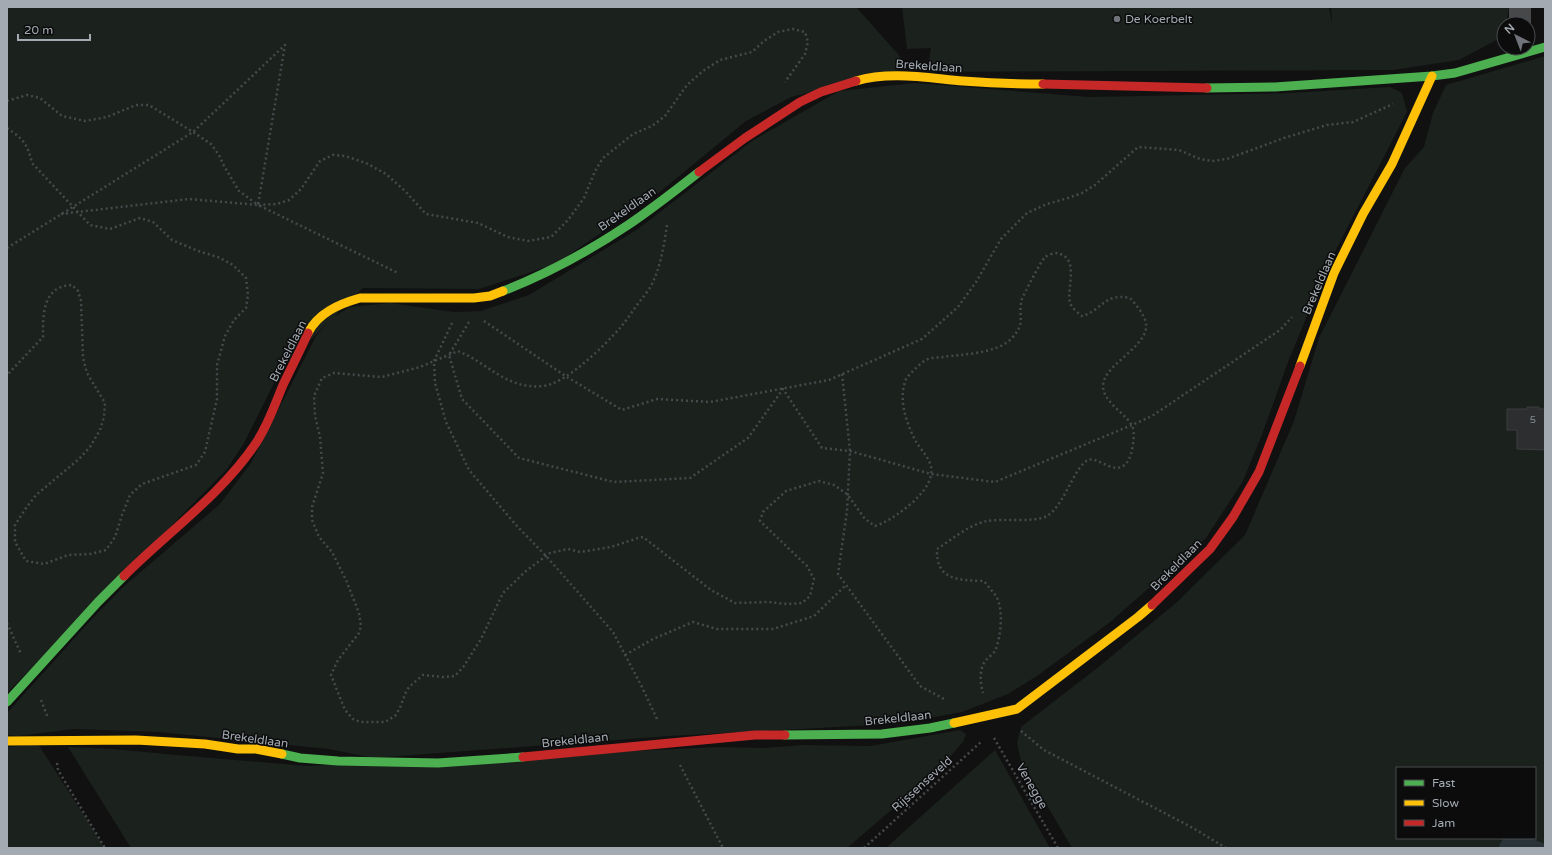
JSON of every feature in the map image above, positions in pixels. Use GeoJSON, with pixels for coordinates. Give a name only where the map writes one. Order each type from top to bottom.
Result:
{"type":"FeatureCollection","features":[{"type":"Feature","properties":{"kind":"street","name":"Brekeldlaan"},"geometry":{"type":"LineString","coordinates":[[7,702],[98,602],[129,571],[207,500],[238,467],[257,442],[311,328],[320,317],[342,303],[360,298],[372,297],[452,300],[490,296],[524,283],[569,260],[628,225],[745,138],[800,102],[820,92],[870,77],[896,75],[993,83],[1187,88],[1274,86],[1432,76],[1455,73],[1508,56]]}},
{"type":"Feature","properties":{"kind":"street","name":"Brekeldlaan"},"geometry":{"type":"LineString","coordinates":[[7,741],[136,740],[205,744],[256,750],[300,758],[345,761],[431,763],[500,759],[755,735],[882,734],[930,728],[1017,709],[1138,617],[1154,603],[1210,549],[1233,517],[1259,472],[1285,408],[1334,273],[1363,214],[1392,164],[1432,76]]}},
{"type":"Feature","properties":{"kind":"path"},"geometry":{"type":"LineString","coordinates":[[61,214],[189,199],[258,205],[276,204],[289,200],[301,189],[320,161],[333,155],[344,156],[366,163],[386,174],[405,191],[426,214],[478,223],[508,237],[528,241],[551,237],[568,220],[584,198],[595,171],[603,158],[633,134],[652,126],[665,116],[687,85],[703,71],[720,60],[752,52],[764,41],[778,32],[793,29],[805,32],[808,42],[805,54],[782,86]]}},
{"type":"Feature","properties":{"kind":"path"},"geometry":{"type":"LineString","coordinates":[[7,248],[72,206],[193,132],[285,45],[258,205]]}},
{"type":"Feature","properties":{"kind":"path"},"geometry":{"type":"LineString","coordinates":[[7,101],[27,95],[40,98],[62,116],[85,121],[107,117],[136,104],[149,106],[211,144],[219,155],[239,191],[258,205],[404,276]]}},
{"type":"Feature","properties":{"kind":"path"},"geometry":{"type":"LineString","coordinates":[[452,300],[567,377],[622,410],[658,399],[710,402],[829,380],[922,339],[958,307],[976,282],[1001,239],[1027,213],[1047,204],[1082,193],[1095,185],[1138,147],[1178,150],[1200,159],[1212,161],[1227,159],[1284,138],[1327,125],[1353,122],[1393,104],[1398,100]]}},
{"type":"Feature","properties":{"kind":"path"},"geometry":{"type":"LineString","coordinates":[[7,128],[21,138],[28,150],[32,163],[90,225],[110,229],[140,218],[154,222],[172,240],[198,251],[218,257],[233,265],[246,278],[248,295],[246,308],[234,320],[225,336],[217,365],[217,399],[205,452],[196,465],[142,484],[130,495],[122,515],[116,537],[106,550],[90,554],[68,555],[44,564],[26,561],[15,542],[15,525],[26,508],[36,495],[79,459],[90,447],[100,430],[104,417],[105,403],[87,373],[83,358],[82,301],[78,291],[72,284],[59,288],[48,298],[42,319],[43,338],[7,375]]}},
{"type":"Feature","properties":{"kind":"path"},"geometry":{"type":"LineString","coordinates":[[668,218],[660,263],[652,285],[620,328],[580,367],[567,377],[544,386],[525,385],[506,380],[458,351],[420,367],[382,377],[334,373],[322,378],[314,396],[315,416],[320,437],[323,473],[312,507],[312,520],[319,537],[332,552],[346,580],[360,613],[361,626],[359,633],[338,660],[331,675],[345,710],[353,719],[360,722],[385,722],[395,716],[400,708],[404,694],[423,675],[443,677],[455,676],[464,666],[481,639],[503,593],[526,571],[550,553],[568,549],[580,552],[611,547],[644,537],[711,590],[736,603],[802,603],[810,596],[814,580],[807,566],[760,521],[763,512],[786,491],[819,481],[834,485],[847,494],[865,519],[875,526],[884,523],[897,515],[912,502],[922,492],[932,474],[930,462],[915,440],[902,405],[906,378],[918,365],[929,358],[991,350],[1010,340],[1018,332],[1022,322],[1022,299],[1036,271],[1044,257],[1055,253],[1065,256],[1070,263],[1070,303],[1077,313],[1082,316],[1090,314],[1106,300],[1120,296],[1130,298],[1146,322],[1146,330],[1143,338],[1113,367],[1106,377],[1103,386],[1104,393],[1110,402],[1132,425],[1134,440],[1131,454],[1123,465],[1114,468],[1103,465],[1094,459],[1088,460],[1081,467],[1055,509],[1047,516],[1037,520],[1021,519],[986,521],[969,528],[937,549],[937,561],[944,573],[958,580],[984,581],[996,597],[1001,610],[1000,632],[995,652],[985,661],[980,683],[984,697],[1003,712],[1014,725],[1044,750],[1193,828],[1226,848]]}},
{"type":"Feature","properties":{"kind":"path"},"geometry":{"type":"LineString","coordinates":[[460,306],[434,361],[435,383],[446,422],[469,470],[516,525],[546,556],[613,632],[642,687],[668,743],[723,848]]}},
{"type":"Feature","properties":{"kind":"path"},"geometry":{"type":"LineString","coordinates":[[783,389],[822,448],[850,451],[932,474],[995,482],[1152,416],[1280,330],[1296,313]]}},
{"type":"Feature","properties":{"kind":"path"},"geometry":{"type":"LineString","coordinates":[[474,315],[449,355],[462,399],[520,458],[614,482],[690,478],[748,438],[783,389]]}},
{"type":"Feature","properties":{"kind":"path"},"geometry":{"type":"LineString","coordinates":[[842,374],[850,451],[847,511],[838,574],[920,686],[946,700]]}},
{"type":"Feature","properties":{"kind":"path"},"geometry":{"type":"LineString","coordinates":[[625,655],[653,638],[693,622],[717,629],[772,629],[814,616],[846,585]]}},
{"type":"Feature","properties":{"kind":"path","name":"Venegge"},"geometry":{"type":"LineString","coordinates":[[980,717],[991,733],[1058,848]]}},
{"type":"Feature","properties":{"kind":"path","name":"Rijssenseveld"},"geometry":{"type":"LineString","coordinates":[[864,848],[991,733]]}},
{"type":"Feature","properties":{"kind":"shaded area"},"geometry":{"type":"Polygon","coordinates":[[[7,7],[856,7],[898,54],[908,68],[791,97],[746,121],[661,191],[556,264],[479,289],[363,288],[281,369],[244,443],[227,469],[7,693],[7,7]]]}},
{"type":"Feature","properties":{"kind":"shaded area"},"geometry":{"type":"Polygon","coordinates":[[[902,7],[1329,7],[1332,24],[1331,7],[1509,7],[1507,16],[1496,16],[1496,40],[1459,60],[1393,70],[927,72],[931,48],[907,49],[902,7]]]}},
{"type":"Feature","properties":{"kind":"shaded area"},"geometry":{"type":"Polygon","coordinates":[[[1545,56],[1545,844],[1533,839],[1536,839],[1536,767],[1396,767],[1396,839],[1502,839],[1498,848],[1072,848],[1021,761],[1017,743],[1021,727],[1101,665],[1177,602],[1245,535],[1294,421],[1319,338],[1405,168],[1424,147],[1433,113],[1446,85],[1545,56]]]}},
{"type":"Feature","properties":{"kind":"shaded area"},"geometry":{"type":"Polygon","coordinates":[[[915,83],[1089,97],[1291,93],[1390,87],[1402,93],[1407,112],[1328,265],[1288,362],[1263,432],[1243,481],[1206,538],[1109,623],[1037,676],[1008,694],[962,712],[895,724],[669,736],[373,758],[329,749],[159,732],[74,729],[18,736],[7,735],[7,713],[89,622],[122,588],[220,504],[251,463],[316,336],[333,317],[350,307],[390,303],[454,312],[481,311],[529,295],[638,229],[752,141],[839,91],[915,83]]]}},
{"type":"Feature","properties":{"kind":"shaded area"},"geometry":{"type":"Polygon","coordinates":[[[960,730],[966,734],[963,742],[939,769],[847,848],[131,848],[68,747],[113,749],[307,766],[718,747],[764,748],[803,745],[871,746],[960,730]]]}},
{"type":"Feature","properties":{"kind":"shaded area"},"geometry":{"type":"Polygon","coordinates":[[[38,744],[105,848],[7,848],[7,747],[38,744]]]}},
{"type":"Feature","properties":{"kind":"shaded area"},"geometry":{"type":"Polygon","coordinates":[[[995,750],[1050,848],[889,848],[888,846],[995,750]]]}},
{"type":"Feature","properties":{"kind":"shaded area"},"geometry":{"type":"Polygon","coordinates":[[[1502,839],[1533,839],[1545,844],[1545,848],[1498,848],[1502,839]]]}},
{"type":"Feature","properties":{"kind":"building"},"geometry":{"type":"Polygon","coordinates":[[[1527,407],[1539,407],[1539,409],[1545,409],[1545,450],[1517,449],[1517,430],[1507,430],[1507,409],[1527,409],[1527,407]]]}},
{"type":"Feature","properties":{"kind":"traffic: fast"},"geometry":{"type":"LineString","coordinates":[[1207,88],[1275,87],[1432,76],[1455,73],[1545,47]]}},
{"type":"Feature","properties":{"kind":"traffic: fast"},"geometry":{"type":"LineString","coordinates":[[503,291],[552,270],[598,244],[628,225],[699,172]]}},
{"type":"Feature","properties":{"kind":"traffic: fast"},"geometry":{"type":"LineString","coordinates":[[7,702],[98,602],[124,576]]}},
{"type":"Feature","properties":{"kind":"traffic: fast"},"geometry":{"type":"LineString","coordinates":[[785,735],[882,734],[930,728],[954,723]]}},
{"type":"Feature","properties":{"kind":"traffic: fast"},"geometry":{"type":"LineString","coordinates":[[282,754],[300,758],[338,761],[438,763],[523,757]]}},
{"type":"Feature","properties":{"kind":"traffic: slow"},"geometry":{"type":"LineString","coordinates":[[856,81],[882,76],[909,76],[1013,84],[1043,84]]}},
{"type":"Feature","properties":{"kind":"traffic: slow"},"geometry":{"type":"LineString","coordinates":[[1300,366],[1334,273],[1363,214],[1392,164],[1432,76]]}},
{"type":"Feature","properties":{"kind":"traffic: slow"},"geometry":{"type":"LineString","coordinates":[[308,333],[317,320],[330,310],[344,303],[360,298],[474,298],[490,296],[503,291]]}},
{"type":"Feature","properties":{"kind":"traffic: slow"},"geometry":{"type":"LineString","coordinates":[[954,723],[1017,709],[1152,605]]}},
{"type":"Feature","properties":{"kind":"traffic: slow"},"geometry":{"type":"LineString","coordinates":[[7,741],[136,740],[205,744],[238,749],[256,749],[282,754]]}},
{"type":"Feature","properties":{"kind":"traffic: jam"},"geometry":{"type":"LineString","coordinates":[[699,172],[745,138],[800,102],[821,92],[856,81]]}},
{"type":"Feature","properties":{"kind":"traffic: jam"},"geometry":{"type":"LineString","coordinates":[[1043,84],[1207,88]]}},
{"type":"Feature","properties":{"kind":"traffic: jam"},"geometry":{"type":"LineString","coordinates":[[124,576],[227,480],[242,462],[264,429],[308,333]]}},
{"type":"Feature","properties":{"kind":"traffic: jam"},"geometry":{"type":"LineString","coordinates":[[1152,605],[1210,549],[1233,517],[1259,472],[1300,366]]}},
{"type":"Feature","properties":{"kind":"traffic: jam"},"geometry":{"type":"LineString","coordinates":[[523,757],[755,735],[785,735]]}},
{"type":"Feature","properties":{"kind":"place","name":"De Koerbelt"},"geometry":{"type":"Point","coordinates":[1117,19]}}]}
